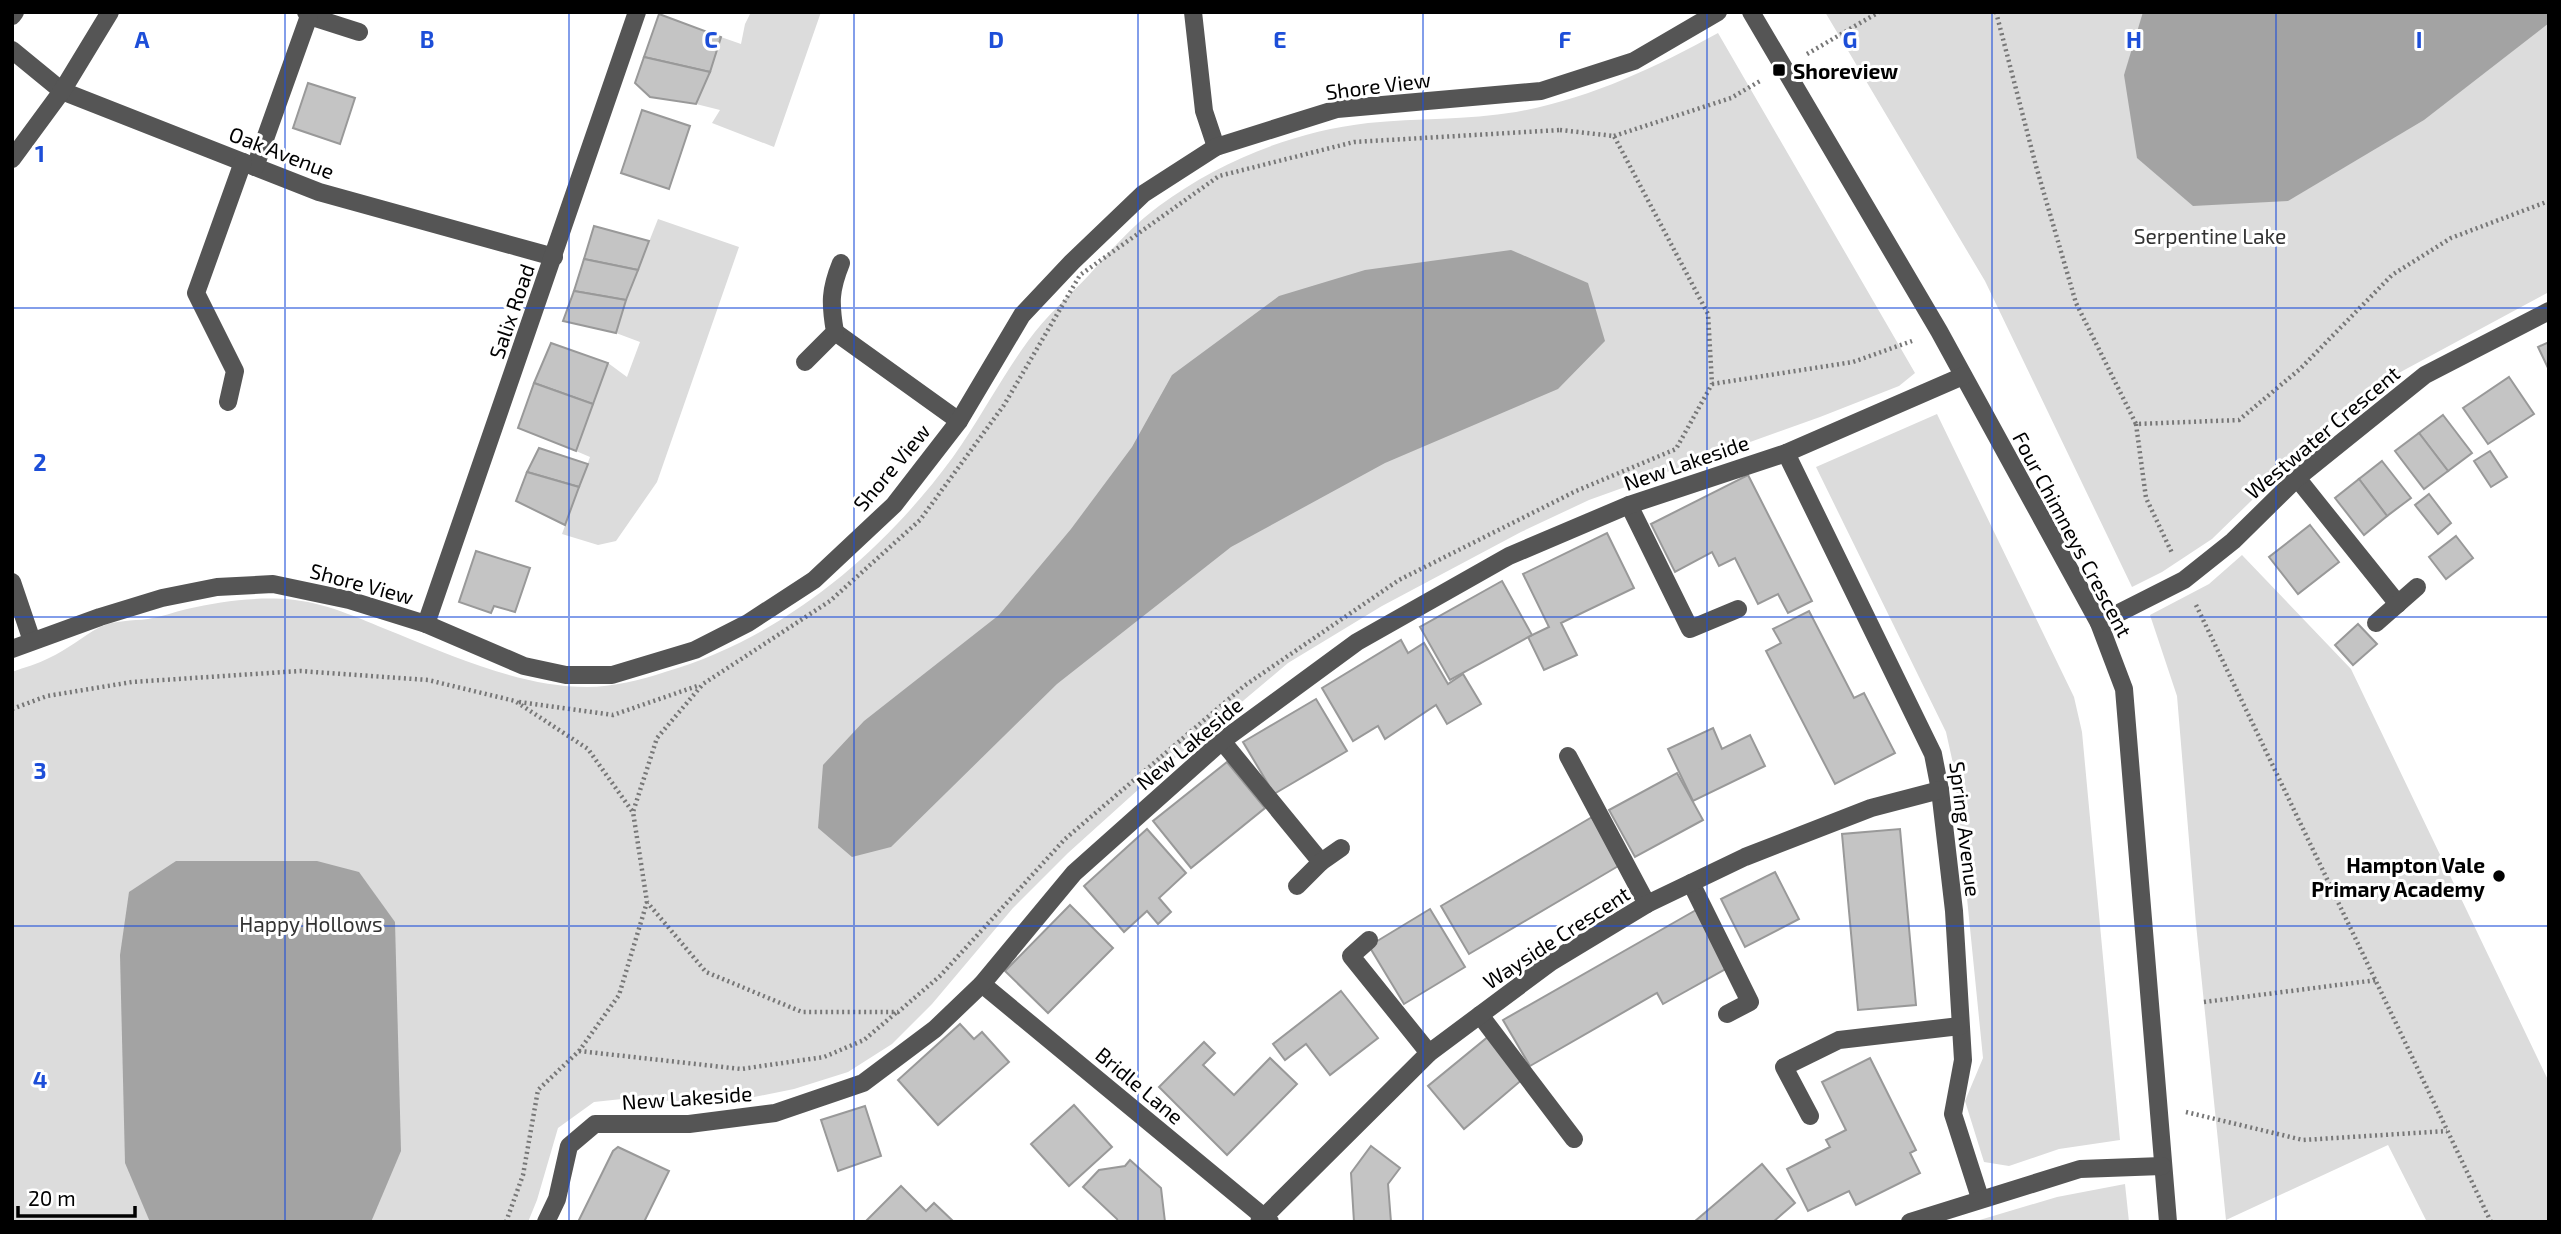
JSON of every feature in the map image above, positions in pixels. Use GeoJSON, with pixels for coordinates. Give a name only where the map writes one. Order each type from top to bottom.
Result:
{"type":"FeatureCollection","features":[{"type":"Feature","properties":{"kind":"street"},"geometry":{"type":"LineString","coordinates":[[12,159],[62,91],[110,12]]}},
{"type":"Feature","properties":{"kind":"street","name":"Salix Road"},"geometry":{"type":"LineString","coordinates":[[426,624],[636,12]]}},
{"type":"Feature","properties":{"kind":"street"},"geometry":{"type":"LineString","coordinates":[[1193,12],[1204,111],[1216,147]]}},
{"type":"Feature","properties":{"kind":"street","name":"Shore View"},"geometry":{"type":"LineString","coordinates":[[12,649],[162,598],[217,587],[274,584],[349,600],[426,624],[524,666],[566,675],[612,675],[695,650],[748,622],[814,580],[894,505],[959,421],[1022,315],[1072,262],[1143,194],[1216,147],[1338,109],[1541,91],[1634,61],[1718,12]]}},
{"type":"Feature","properties":{"kind":"street"},"geometry":{"type":"LineString","coordinates":[[228,402],[235,371],[196,293],[307,14],[359,32]]}},
{"type":"Feature","properties":{"kind":"street","name":"Four Chimneys Crescent"},"geometry":{"type":"LineString","coordinates":[[1755,14],[1939,331],[2099,623],[2124,689],[2168,1222]]}},
{"type":"Feature","properties":{"kind":"street","name":"Oak Avenue"},"geometry":{"type":"LineString","coordinates":[[12,50],[62,91],[318,192],[554,257]]}},
{"type":"Feature","properties":{"kind":"street"},"geometry":{"type":"LineString","coordinates":[[841,263],[831,288],[835,332],[959,421]]}},
{"type":"Feature","properties":{"kind":"street","name":"Westwater Crescent"},"geometry":{"type":"LineString","coordinates":[[2099,623],[2184,580],[2233,541],[2297,478],[2424,375],[2549,311]]}},
{"type":"Feature","properties":{"kind":"street"},"geometry":{"type":"LineString","coordinates":[[805,362],[835,332]]}},
{"type":"Feature","properties":{"kind":"street","name":"New Lakeside"},"geometry":{"type":"LineString","coordinates":[[546,1222],[557,1199],[569,1146],[595,1124],[690,1124],[775,1113],[863,1083],[935,1029],[982,984],[1074,873],[1222,741],[1357,642],[1510,556],[1629,505],[1786,453],[1963,376]]}},
{"type":"Feature","properties":{"kind":"street","name":"Spring Avenue"},"geometry":{"type":"LineString","coordinates":[[1786,453],[1933,754],[1940,790],[1954,911],[1963,1060],[1953,1114],[1980,1198]]}},
{"type":"Feature","properties":{"kind":"street"},"geometry":{"type":"LineString","coordinates":[[2297,478],[2398,604]]}},
{"type":"Feature","properties":{"kind":"street"},"geometry":{"type":"LineString","coordinates":[[1629,505],[1690,629],[1738,609]]}},
{"type":"Feature","properties":{"kind":"street"},"geometry":{"type":"LineString","coordinates":[[12,582],[32,641]]}},
{"type":"Feature","properties":{"kind":"street"},"geometry":{"type":"LineString","coordinates":[[2376,623],[2417,587]]}},
{"type":"Feature","properties":{"kind":"street"},"geometry":{"type":"LineString","coordinates":[[1222,741],[1321,862]]}},
{"type":"Feature","properties":{"kind":"street"},"geometry":{"type":"LineString","coordinates":[[1568,756],[1647,904]]}},
{"type":"Feature","properties":{"kind":"street","name":"Wayside Crescent"},"geometry":{"type":"LineString","coordinates":[[1264,1220],[1429,1053],[1551,962],[1647,904],[1745,857],[1871,808],[1940,790]]}},
{"type":"Feature","properties":{"kind":"street"},"geometry":{"type":"LineString","coordinates":[[1297,886],[1321,862],[1341,848]]}},
{"type":"Feature","properties":{"kind":"street"},"geometry":{"type":"LineString","coordinates":[[1690,883],[1749,1002],[1727,1014]]}},
{"type":"Feature","properties":{"kind":"street"},"geometry":{"type":"LineString","coordinates":[[1369,940],[1351,956],[1429,1053]]}},
{"type":"Feature","properties":{"kind":"street","name":"Bridle Lane"},"geometry":{"type":"LineString","coordinates":[[982,984],[1264,1220]]}},
{"type":"Feature","properties":{"kind":"street"},"geometry":{"type":"LineString","coordinates":[[1480,1015],[1574,1139]]}},
{"type":"Feature","properties":{"kind":"street"},"geometry":{"type":"LineString","coordinates":[[1810,1116],[1784,1067],[1839,1040],[1960,1026]]}},
{"type":"Feature","properties":{"kind":"street"},"geometry":{"type":"LineString","coordinates":[[1910,1222],[2080,1168],[2162,1166]]}},
{"type":"Feature","properties":{"kind":"path"},"geometry":{"type":"LineString","coordinates":[[633,812],[657,738],[703,684],[830,601],[920,520],[1004,405],[1080,275],[1220,176],[1354,142],[1560,130],[1614,136],[1731,98],[1879,12]]}},
{"type":"Feature","properties":{"kind":"path"},"geometry":{"type":"LineString","coordinates":[[1996,12],[2036,166],[2076,303],[2136,424],[2146,498],[2491,1222]]}},
{"type":"Feature","properties":{"kind":"path"},"geometry":{"type":"LineString","coordinates":[[579,1051],[741,1069],[824,1057],[864,1040],[940,976],[1065,839],[1244,686],[1399,580],[1576,491],[1676,449],[1712,384],[1708,314],[1614,136]]}},
{"type":"Feature","properties":{"kind":"path"},"geometry":{"type":"LineString","coordinates":[[2136,424],[2239,420],[2300,369],[2392,275],[2451,238],[2549,201]]}},
{"type":"Feature","properties":{"kind":"path"},"geometry":{"type":"LineString","coordinates":[[1712,384],[1853,362],[1939,331]]}},
{"type":"Feature","properties":{"kind":"path"},"geometry":{"type":"LineString","coordinates":[[12,709],[47,696],[132,682],[300,671],[428,680],[515,701],[588,749],[633,812],[647,902],[619,995],[579,1051],[538,1090],[523,1175],[506,1222]]}},
{"type":"Feature","properties":{"kind":"path"},"geometry":{"type":"LineString","coordinates":[[647,902],[706,972],[802,1012],[898,1012]]}},
{"type":"Feature","properties":{"kind":"path"},"geometry":{"type":"LineString","coordinates":[[2204,1002],[2377,981]]}},
{"type":"Feature","properties":{"kind":"path"},"geometry":{"type":"LineString","coordinates":[[2157,1104],[2303,1140],[2447,1131]]}},
{"type":"Feature","properties":{"kind":"green space"},"geometry":{"type":"Polygon","coordinates":[[[751,12],[821,12],[774,147],[712,123],[720,110],[696,104],[721,37],[741,44],[745,24],[751,12]]]}},
{"type":"Feature","properties":{"kind":"green space","name":"Serpentine Lake"},"geometry":{"type":"Polygon","coordinates":[[[1825,12],[2549,12],[2549,292],[2382,382],[2325,429],[2212,539],[2162,572],[2132,587],[1985,281],[1825,12]]]}},
{"type":"Feature","properties":{"kind":"green space","name":"Happy Hollows"},"geometry":{"type":"Polygon","coordinates":[[[1718,33],[1915,373],[1899,386],[1589,500],[1521,532],[1382,606],[1288,663],[1150,779],[1068,853],[1013,908],[932,1004],[892,1044],[848,1072],[794,1089],[724,1103],[622,1099],[594,1102],[558,1128],[528,1222],[12,1222],[12,672],[56,655],[106,625],[153,618],[213,604],[268,599],[321,605],[491,670],[563,686],[597,687],[627,682],[708,657],[789,615],[862,559],[925,493],[953,457],[1018,355],[1042,323],[1131,230],[1182,190],[1232,162],[1312,133],[1368,123],[1498,115],[1569,99],[1645,70],[1718,33]]]}},
{"type":"Feature","properties":{"kind":"green space"},"geometry":{"type":"Polygon","coordinates":[[[658,219],[739,247],[657,482],[616,541],[598,545],[562,534],[590,457],[576,451],[608,363],[627,377],[640,342],[616,333],[658,219]]]}},
{"type":"Feature","properties":{"kind":"green space"},"geometry":{"type":"Polygon","coordinates":[[[1937,414],[2074,697],[2082,732],[2120,1140],[2059,1149],[2009,1166],[1984,1162],[1965,1101],[1983,1058],[1954,768],[1946,732],[1816,467],[1937,414]]]}},
{"type":"Feature","properties":{"kind":"green space"},"geometry":{"type":"Polygon","coordinates":[[[2242,555],[2351,669],[2549,1082],[2549,1222],[2427,1222],[2388,1145],[2226,1220],[2196,924],[2177,696],[2150,615],[2209,584],[2242,555]]]}},
{"type":"Feature","properties":{"kind":"green space"},"geometry":{"type":"Polygon","coordinates":[[[2125,1184],[2129,1222],[1973,1222],[2057,1197],[2125,1184]]]}},
{"type":"Feature","properties":{"kind":"shaded area","name":"Serpentine Lake"},"geometry":{"type":"Polygon","coordinates":[[[2143,12],[2549,12],[2549,23],[2424,120],[2288,201],[2193,206],[2137,158],[2124,75],[2143,12]]]}},
{"type":"Feature","properties":{"kind":"shaded area"},"geometry":{"type":"Polygon","coordinates":[[[1511,250],[1588,283],[1605,341],[1558,389],[1385,463],[1231,547],[1057,684],[891,847],[852,857],[818,828],[823,765],[864,721],[999,615],[1071,529],[1132,447],[1172,375],[1279,296],[1365,270],[1511,250]]]}},
{"type":"Feature","properties":{"kind":"shaded area","name":"Happy Hollows"},"geometry":{"type":"Polygon","coordinates":[[[176,861],[317,861],[359,872],[395,922],[401,1151],[371,1222],[150,1222],[125,1163],[120,955],[129,892],[176,861]]]}},
{"type":"Feature","properties":{"kind":"building"},"geometry":{"type":"Polygon","coordinates":[[[659,14],[721,37],[710,72],[644,57],[659,14]]]}},
{"type":"Feature","properties":{"kind":"building"},"geometry":{"type":"Polygon","coordinates":[[[644,57],[710,72],[696,104],[650,97],[635,83],[644,57]]]}},
{"type":"Feature","properties":{"kind":"building"},"geometry":{"type":"Polygon","coordinates":[[[308,83],[355,98],[340,144],[293,128],[308,83]]]}},
{"type":"Feature","properties":{"kind":"building"},"geometry":{"type":"Polygon","coordinates":[[[642,110],[690,126],[669,189],[621,173],[642,110]]]}},
{"type":"Feature","properties":{"kind":"building"},"geometry":{"type":"Polygon","coordinates":[[[594,226],[649,241],[638,270],[584,259],[594,226]]]}},
{"type":"Feature","properties":{"kind":"building"},"geometry":{"type":"Polygon","coordinates":[[[584,259],[638,270],[626,300],[574,291],[584,259]]]}},
{"type":"Feature","properties":{"kind":"building"},"geometry":{"type":"Polygon","coordinates":[[[574,291],[626,300],[616,333],[563,321],[574,291]]]}},
{"type":"Feature","properties":{"kind":"building"},"geometry":{"type":"Polygon","coordinates":[[[2549,342],[2549,370],[2538,347],[2549,342]]]}},
{"type":"Feature","properties":{"kind":"building"},"geometry":{"type":"Polygon","coordinates":[[[551,343],[608,363],[593,404],[534,383],[551,343]]]}},
{"type":"Feature","properties":{"kind":"building"},"geometry":{"type":"Polygon","coordinates":[[[2509,377],[2534,414],[2488,444],[2463,408],[2509,377]]]}},
{"type":"Feature","properties":{"kind":"building"},"geometry":{"type":"Polygon","coordinates":[[[534,383],[593,404],[576,451],[518,428],[534,383]]]}},
{"type":"Feature","properties":{"kind":"building"},"geometry":{"type":"Polygon","coordinates":[[[2443,415],[2472,453],[2448,471],[2419,433],[2443,415]]]}},
{"type":"Feature","properties":{"kind":"building"},"geometry":{"type":"Polygon","coordinates":[[[2419,433],[2448,471],[2424,489],[2395,451],[2419,433]]]}},
{"type":"Feature","properties":{"kind":"building"},"geometry":{"type":"Polygon","coordinates":[[[539,448],[588,464],[579,487],[527,472],[539,448]]]}},
{"type":"Feature","properties":{"kind":"building"},"geometry":{"type":"Polygon","coordinates":[[[2490,451],[2507,477],[2491,487],[2474,461],[2490,451]]]}},
{"type":"Feature","properties":{"kind":"building"},"geometry":{"type":"Polygon","coordinates":[[[2382,461],[2411,498],[2387,516],[2359,479],[2382,461]]]}},
{"type":"Feature","properties":{"kind":"building"},"geometry":{"type":"Polygon","coordinates":[[[527,472],[579,487],[565,525],[516,501],[527,472]]]}},
{"type":"Feature","properties":{"kind":"building"},"geometry":{"type":"Polygon","coordinates":[[[1748,475],[1812,601],[1788,613],[1778,594],[1758,604],[1735,558],[1719,566],[1712,552],[1675,572],[1651,524],[1748,475]]]}},
{"type":"Feature","properties":{"kind":"building"},"geometry":{"type":"Polygon","coordinates":[[[2359,479],[2387,516],[2364,535],[2335,498],[2359,479]]]}},
{"type":"Feature","properties":{"kind":"building"},"geometry":{"type":"Polygon","coordinates":[[[2429,494],[2451,523],[2438,534],[2415,505],[2429,494]]]}},
{"type":"Feature","properties":{"kind":"building"},"geometry":{"type":"Polygon","coordinates":[[[2310,525],[2339,562],[2298,594],[2269,557],[2310,525]]]}},
{"type":"Feature","properties":{"kind":"building"},"geometry":{"type":"Polygon","coordinates":[[[1607,533],[1634,588],[1561,623],[1577,655],[1544,670],[1528,637],[1549,627],[1523,574],[1607,533]]]}},
{"type":"Feature","properties":{"kind":"building"},"geometry":{"type":"Polygon","coordinates":[[[2456,536],[2473,558],[2446,579],[2429,557],[2456,536]]]}},
{"type":"Feature","properties":{"kind":"building"},"geometry":{"type":"Polygon","coordinates":[[[476,551],[530,568],[515,612],[494,606],[491,613],[459,602],[476,551]]]}},
{"type":"Feature","properties":{"kind":"building"},"geometry":{"type":"Polygon","coordinates":[[[1502,581],[1532,635],[1450,680],[1420,627],[1502,581]]]}},
{"type":"Feature","properties":{"kind":"building"},"geometry":{"type":"Polygon","coordinates":[[[1809,611],[1854,698],[1864,693],[1895,753],[1835,784],[1766,651],[1781,643],[1773,629],[1809,611]]]}},
{"type":"Feature","properties":{"kind":"building"},"geometry":{"type":"Polygon","coordinates":[[[2358,624],[2377,644],[2353,665],[2335,645],[2358,624]]]}},
{"type":"Feature","properties":{"kind":"building"},"geometry":{"type":"Polygon","coordinates":[[[1401,640],[1408,653],[1424,643],[1448,684],[1463,674],[1481,704],[1447,724],[1436,705],[1385,739],[1378,726],[1353,741],[1322,688],[1401,640]]]}},
{"type":"Feature","properties":{"kind":"building"},"geometry":{"type":"Polygon","coordinates":[[[1316,699],[1347,751],[1274,794],[1243,742],[1316,699]]]}},
{"type":"Feature","properties":{"kind":"building"},"geometry":{"type":"Polygon","coordinates":[[[1713,728],[1722,749],[1750,735],[1765,766],[1693,801],[1668,749],[1713,728]]]}},
{"type":"Feature","properties":{"kind":"building"},"geometry":{"type":"Polygon","coordinates":[[[1227,762],[1265,808],[1191,868],[1153,821],[1227,762]]]}},
{"type":"Feature","properties":{"kind":"building"},"geometry":{"type":"Polygon","coordinates":[[[1677,773],[1703,820],[1635,857],[1609,810],[1677,773]]]}},
{"type":"Feature","properties":{"kind":"building"},"geometry":{"type":"Polygon","coordinates":[[[1592,817],[1620,865],[1469,954],[1441,906],[1592,817]]]}},
{"type":"Feature","properties":{"kind":"building"},"geometry":{"type":"Polygon","coordinates":[[[1147,829],[1186,873],[1159,898],[1171,912],[1158,924],[1147,911],[1124,932],[1084,886],[1147,829]]]}},
{"type":"Feature","properties":{"kind":"building"},"geometry":{"type":"Polygon","coordinates":[[[1900,829],[1916,1005],[1858,1010],[1842,834],[1900,829]]]}},
{"type":"Feature","properties":{"kind":"building"},"geometry":{"type":"Polygon","coordinates":[[[1775,872],[1799,919],[1745,947],[1721,899],[1775,872]]]}},
{"type":"Feature","properties":{"kind":"building"},"geometry":{"type":"Polygon","coordinates":[[[1070,905],[1113,948],[1048,1013],[1005,971],[1070,905]]]}},
{"type":"Feature","properties":{"kind":"building"},"geometry":{"type":"Polygon","coordinates":[[[1430,909],[1465,967],[1404,1004],[1369,946],[1430,909]]]}},
{"type":"Feature","properties":{"kind":"building"},"geometry":{"type":"Polygon","coordinates":[[[1696,910],[1729,967],[1663,1004],[1657,993],[1530,1066],[1503,1020],[1696,910]]]}},
{"type":"Feature","properties":{"kind":"building"},"geometry":{"type":"Polygon","coordinates":[[[1341,991],[1378,1038],[1330,1075],[1306,1044],[1285,1060],[1273,1044],[1341,991]]]}},
{"type":"Feature","properties":{"kind":"building"},"geometry":{"type":"Polygon","coordinates":[[[960,1024],[974,1039],[982,1032],[1009,1062],[938,1125],[898,1080],[960,1024]]]}},
{"type":"Feature","properties":{"kind":"building"},"geometry":{"type":"Polygon","coordinates":[[[1489,1036],[1524,1078],[1464,1129],[1428,1086],[1489,1036]]]}},
{"type":"Feature","properties":{"kind":"building"},"geometry":{"type":"Polygon","coordinates":[[[1204,1042],[1215,1053],[1203,1065],[1234,1095],[1270,1058],[1297,1084],[1227,1155],[1159,1087],[1204,1042]]]}},
{"type":"Feature","properties":{"kind":"building"},"geometry":{"type":"Polygon","coordinates":[[[1870,1058],[1916,1150],[1910,1153],[1920,1173],[1856,1205],[1849,1191],[1808,1211],[1787,1169],[1830,1147],[1826,1140],[1846,1130],[1822,1082],[1870,1058]]]}},
{"type":"Feature","properties":{"kind":"building"},"geometry":{"type":"Polygon","coordinates":[[[1074,1105],[1112,1147],[1069,1186],[1031,1144],[1074,1105]]]}},
{"type":"Feature","properties":{"kind":"building"},"geometry":{"type":"Polygon","coordinates":[[[865,1106],[881,1156],[838,1171],[821,1120],[865,1106]]]}},
{"type":"Feature","properties":{"kind":"building"},"geometry":{"type":"Polygon","coordinates":[[[1371,1146],[1400,1168],[1388,1184],[1391,1222],[1354,1222],[1351,1173],[1371,1146]]]}},
{"type":"Feature","properties":{"kind":"building"},"geometry":{"type":"Polygon","coordinates":[[[618,1147],[669,1171],[644,1222],[578,1222],[613,1151],[618,1147]]]}},
{"type":"Feature","properties":{"kind":"building"},"geometry":{"type":"Polygon","coordinates":[[[1130,1160],[1161,1188],[1165,1222],[1118,1222],[1083,1187],[1099,1170],[1125,1166],[1130,1160]]]}},
{"type":"Feature","properties":{"kind":"building"},"geometry":{"type":"Polygon","coordinates":[[[1762,1164],[1795,1203],[1773,1222],[1694,1222],[1762,1164]]]}},
{"type":"Feature","properties":{"kind":"building"},"geometry":{"type":"Polygon","coordinates":[[[901,1186],[926,1211],[934,1203],[954,1222],[865,1222],[901,1186]]]}},
{"type":"Feature","properties":{"kind":"place","name":"Shoreview"},"geometry":{"type":"Point","coordinates":[1779,70]}},
{"type":"Feature","properties":{"kind":"place","name":"Hampton Vale Primary Academy"},"geometry":{"type":"Point","coordinates":[2499,876]}}]}
